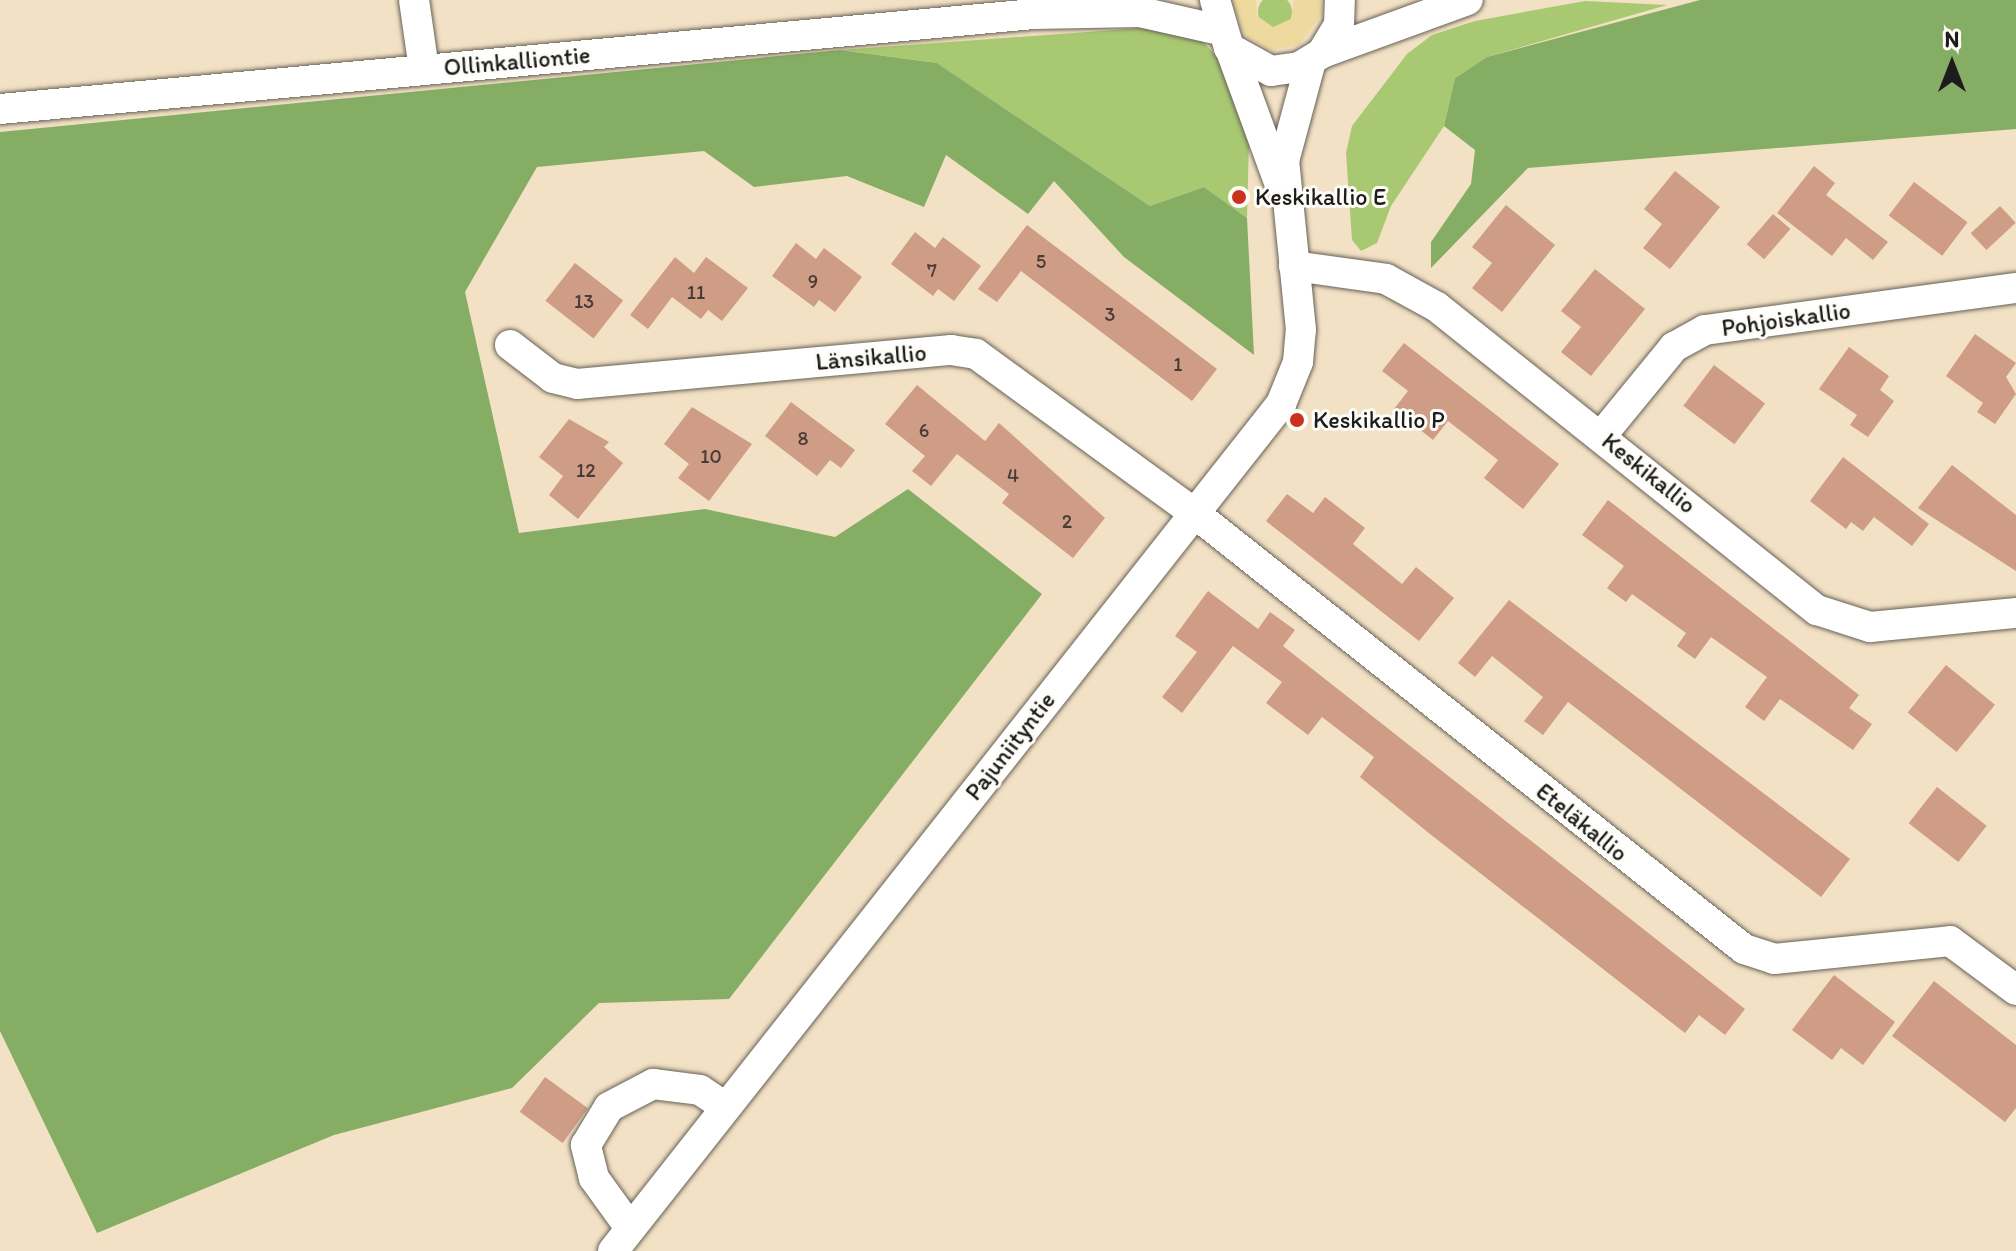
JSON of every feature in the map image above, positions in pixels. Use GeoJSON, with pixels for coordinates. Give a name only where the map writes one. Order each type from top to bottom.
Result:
{"type":"FeatureCollection","features":[{"type":"Feature","properties":{"kind":"street"},"geometry":{"type":"LineString","coordinates":[[414,0],[424,69]]}},
{"type":"Feature","properties":{"kind":"street","name":"Ollinkalliontie"},"geometry":{"type":"LineString","coordinates":[[1033,14],[1080,0]]}},
{"type":"Feature","properties":{"kind":"street","name":"Pajuniityntie"},"geometry":{"type":"LineString","coordinates":[[622,1240],[1290,387],[1301,330],[1287,203],[1287,130],[1317,57],[1339,25],[1340,0]]}},
{"type":"Feature","properties":{"kind":"street","name":"Ollinkalliontie"},"geometry":{"type":"LineString","coordinates":[[0,109],[1033,14],[1140,12],[1221,26],[1271,71],[1317,57],[1468,0]]}},
{"type":"Feature","properties":{"kind":"street","name":"Pajuniityntie"},"geometry":{"type":"LineString","coordinates":[[1221,26],[1287,203]]}},
{"type":"Feature","properties":{"kind":"street","name":"Keskikallio"},"geometry":{"type":"LineString","coordinates":[[1294,266],[1408,289],[1602,435],[1817,610],[1844,622],[1894,627],[2016,613]]}},
{"type":"Feature","properties":{"kind":"street","name":"Pohjoiskallio"},"geometry":{"type":"LineString","coordinates":[[1602,435],[1674,347],[1705,330],[2016,288]]}},
{"type":"Feature","properties":{"kind":"street","name":"Länsikallio"},"geometry":{"type":"LineString","coordinates":[[510,345],[553,378],[577,384],[963,351],[993,363],[1193,512]]}},
{"type":"Feature","properties":{"kind":"street","name":"Eteläkallio"},"geometry":{"type":"LineString","coordinates":[[1193,512],[1744,949],[1774,959],[1950,941],[2016,990]]}},
{"type":"Feature","properties":{"kind":"street"},"geometry":{"type":"LineString","coordinates":[[622,1240],[594,1178],[586,1145],[609,1107],[653,1084],[700,1090],[725,1107]]}},
{"type":"Feature","properties":{"kind":"green space"},"geometry":{"type":"Polygon","coordinates":[[[1275,-5],[1287,0],[1292,12],[1287,24],[1275,29],[1263,24],[1258,12],[1263,0],[1275,-5]]]}},
{"type":"Feature","properties":{"kind":"green space"},"geometry":{"type":"Polygon","coordinates":[[[1700,0],[2016,0],[2016,129],[1528,168],[1431,268],[1431,242],[1471,184],[1475,150],[1444,126],[1455,78],[1487,57],[1700,0]]]}},
{"type":"Feature","properties":{"kind":"green space"},"geometry":{"type":"Polygon","coordinates":[[[1585,1],[1667,5],[1487,57],[1455,78],[1444,126],[1391,206],[1377,243],[1361,251],[1352,240],[1346,153],[1352,126],[1407,54],[1432,35],[1475,21],[1585,1]]]}},
{"type":"Feature","properties":{"kind":"green space"},"geometry":{"type":"Polygon","coordinates":[[[1169,26],[1192,30],[1229,70],[1249,141],[1247,218],[1204,187],[1150,206],[937,63],[840,50],[1169,26]]]}},
{"type":"Feature","properties":{"kind":"green space"},"geometry":{"type":"Polygon","coordinates":[[[840,50],[937,63],[1150,206],[1204,187],[1247,218],[1254,355],[1124,257],[1054,181],[1028,214],[946,155],[924,207],[847,176],[754,187],[704,151],[537,167],[465,292],[519,533],[705,509],[835,537],[908,489],[1042,594],[729,999],[599,1003],[512,1088],[334,1135],[97,1233],[0,1031],[0,132],[840,50]]]}},
{"type":"Feature","properties":{"kind":"sand"},"geometry":{"type":"Polygon","coordinates":[[[1232,0],[1256,0],[1257,16],[1273,27],[1291,19],[1294,0],[1322,0],[1322,14],[1299,45],[1270,50],[1244,35],[1232,0]]]}},
{"type":"Feature","properties":{"kind":"building"},"geometry":{"type":"Polygon","coordinates":[[[1814,166],[1835,183],[1826,195],[1888,242],[1873,260],[1846,238],[1832,256],[1777,213],[1814,166]]]}},
{"type":"Feature","properties":{"kind":"building"},"geometry":{"type":"Polygon","coordinates":[[[1675,171],[1720,207],[1670,269],[1643,248],[1662,224],[1644,209],[1675,171]]]}},
{"type":"Feature","properties":{"kind":"building"},"geometry":{"type":"Polygon","coordinates":[[[1914,182],[1968,222],[1942,256],[1889,216],[1914,182]]]}},
{"type":"Feature","properties":{"kind":"building"},"geometry":{"type":"Polygon","coordinates":[[[1506,205],[1555,245],[1502,312],[1472,288],[1492,263],[1472,247],[1506,205]]]}},
{"type":"Feature","properties":{"kind":"building"},"geometry":{"type":"Polygon","coordinates":[[[2000,206],[2016,223],[1986,250],[1971,233],[2000,206]]]}},
{"type":"Feature","properties":{"kind":"building"},"geometry":{"type":"Polygon","coordinates":[[[1773,214],[1790,229],[1764,259],[1747,244],[1773,214]]]}},
{"type":"Feature","properties":{"kind":"building"},"geometry":{"type":"Polygon","coordinates":[[[1027,225],[1217,369],[1192,401],[1021,271],[997,302],[978,289],[1027,225]]]}},
{"type":"Feature","properties":{"kind":"building"},"geometry":{"type":"Polygon","coordinates":[[[915,232],[935,248],[943,237],[981,266],[954,301],[938,289],[933,296],[891,264],[915,232]]]}},
{"type":"Feature","properties":{"kind":"building"},"geometry":{"type":"Polygon","coordinates":[[[796,243],[816,259],[824,248],[862,277],[835,312],[819,300],[814,307],[772,276],[796,243]]]}},
{"type":"Feature","properties":{"kind":"building"},"geometry":{"type":"Polygon","coordinates":[[[675,257],[694,273],[706,257],[748,288],[722,321],[708,310],[701,319],[672,297],[648,329],[630,315],[675,257]]]}},
{"type":"Feature","properties":{"kind":"building"},"geometry":{"type":"Polygon","coordinates":[[[575,263],[623,301],[594,338],[545,301],[575,263]]]}},
{"type":"Feature","properties":{"kind":"building"},"geometry":{"type":"Polygon","coordinates":[[[1595,269],[1645,309],[1591,376],[1561,352],[1581,327],[1561,311],[1595,269]]]}},
{"type":"Feature","properties":{"kind":"building"},"geometry":{"type":"Polygon","coordinates":[[[1975,334],[2016,363],[2006,377],[2016,394],[1995,424],[1977,412],[1983,403],[1946,376],[1975,334]]]}},
{"type":"Feature","properties":{"kind":"building"},"geometry":{"type":"Polygon","coordinates":[[[1404,343],[1559,464],[1523,509],[1484,478],[1498,460],[1448,421],[1433,440],[1394,409],[1408,391],[1382,371],[1404,343]]]}},
{"type":"Feature","properties":{"kind":"building"},"geometry":{"type":"Polygon","coordinates":[[[1849,347],[1889,376],[1880,390],[1894,401],[1868,437],[1850,425],[1857,415],[1819,389],[1849,347]]]}},
{"type":"Feature","properties":{"kind":"building"},"geometry":{"type":"Polygon","coordinates":[[[1714,365],[1765,404],[1734,444],[1683,406],[1714,365]]]}},
{"type":"Feature","properties":{"kind":"building"},"geometry":{"type":"Polygon","coordinates":[[[917,385],[985,441],[999,423],[1105,518],[1073,558],[1002,503],[1009,494],[957,454],[931,486],[912,471],[925,456],[885,424],[917,385]]]}},
{"type":"Feature","properties":{"kind":"building"},"geometry":{"type":"Polygon","coordinates":[[[791,402],[855,450],[841,468],[830,460],[817,476],[765,436],[791,402]]]}},
{"type":"Feature","properties":{"kind":"building"},"geometry":{"type":"Polygon","coordinates":[[[692,407],[752,444],[709,501],[678,478],[689,464],[664,444],[692,407]]]}},
{"type":"Feature","properties":{"kind":"building"},"geometry":{"type":"Polygon","coordinates":[[[569,419],[609,442],[604,447],[623,463],[578,519],[549,495],[563,476],[539,457],[569,419]]]}},
{"type":"Feature","properties":{"kind":"building"},"geometry":{"type":"Polygon","coordinates":[[[1843,457],[1929,524],[1912,546],[1874,517],[1863,531],[1851,522],[1846,529],[1810,501],[1843,457]]]}},
{"type":"Feature","properties":{"kind":"building"},"geometry":{"type":"Polygon","coordinates":[[[1952,465],[2016,515],[2016,571],[1918,508],[1952,465]]]}},
{"type":"Feature","properties":{"kind":"building"},"geometry":{"type":"Polygon","coordinates":[[[1287,494],[1313,513],[1325,497],[1365,528],[1353,544],[1402,584],[1416,567],[1454,598],[1419,641],[1266,521],[1287,494]]]}},
{"type":"Feature","properties":{"kind":"building"},"geometry":{"type":"Polygon","coordinates":[[[1608,500],[1859,695],[1849,708],[1872,724],[1853,750],[1780,699],[1764,721],[1745,707],[1767,677],[1711,637],[1695,659],[1677,646],[1686,633],[1632,594],[1626,602],[1607,588],[1624,566],[1582,535],[1608,500]]]}},
{"type":"Feature","properties":{"kind":"building"},"geometry":{"type":"Polygon","coordinates":[[[1208,591],[1258,629],[1270,612],[1295,630],[1283,646],[1745,1009],[1725,1035],[1699,1015],[1685,1033],[1430,834],[1360,777],[1374,757],[1322,717],[1308,735],[1266,703],[1282,682],[1233,646],[1182,713],[1162,697],[1197,652],[1175,636],[1208,591]]]}},
{"type":"Feature","properties":{"kind":"building"},"geometry":{"type":"Polygon","coordinates":[[[1509,600],[1850,859],[1821,897],[1568,702],[1543,735],[1524,721],[1543,697],[1492,656],[1475,677],[1458,663],[1509,600]]]}},
{"type":"Feature","properties":{"kind":"building"},"geometry":{"type":"Polygon","coordinates":[[[1946,665],[1995,705],[1957,752],[1908,712],[1946,665]]]}},
{"type":"Feature","properties":{"kind":"building"},"geometry":{"type":"Polygon","coordinates":[[[1937,787],[1987,826],[1958,862],[1909,823],[1937,787]]]}},
{"type":"Feature","properties":{"kind":"building"},"geometry":{"type":"Polygon","coordinates":[[[1834,975],[1895,1022],[1863,1065],[1841,1048],[1832,1060],[1792,1030],[1834,975]]]}},
{"type":"Feature","properties":{"kind":"building"},"geometry":{"type":"Polygon","coordinates":[[[1934,981],[2016,1045],[2016,1108],[2005,1122],[1892,1036],[1934,981]]]}},
{"type":"Feature","properties":{"kind":"building"},"geometry":{"type":"Polygon","coordinates":[[[545,1077],[588,1108],[563,1143],[520,1112],[545,1077]]]}},
{"type":"Feature","properties":{"kind":"place","name":"Keskikallio E"},"geometry":{"type":"Point","coordinates":[1239,197]}},
{"type":"Feature","properties":{"kind":"place","name":"Keskikallio P"},"geometry":{"type":"Point","coordinates":[1297,420]}}]}
